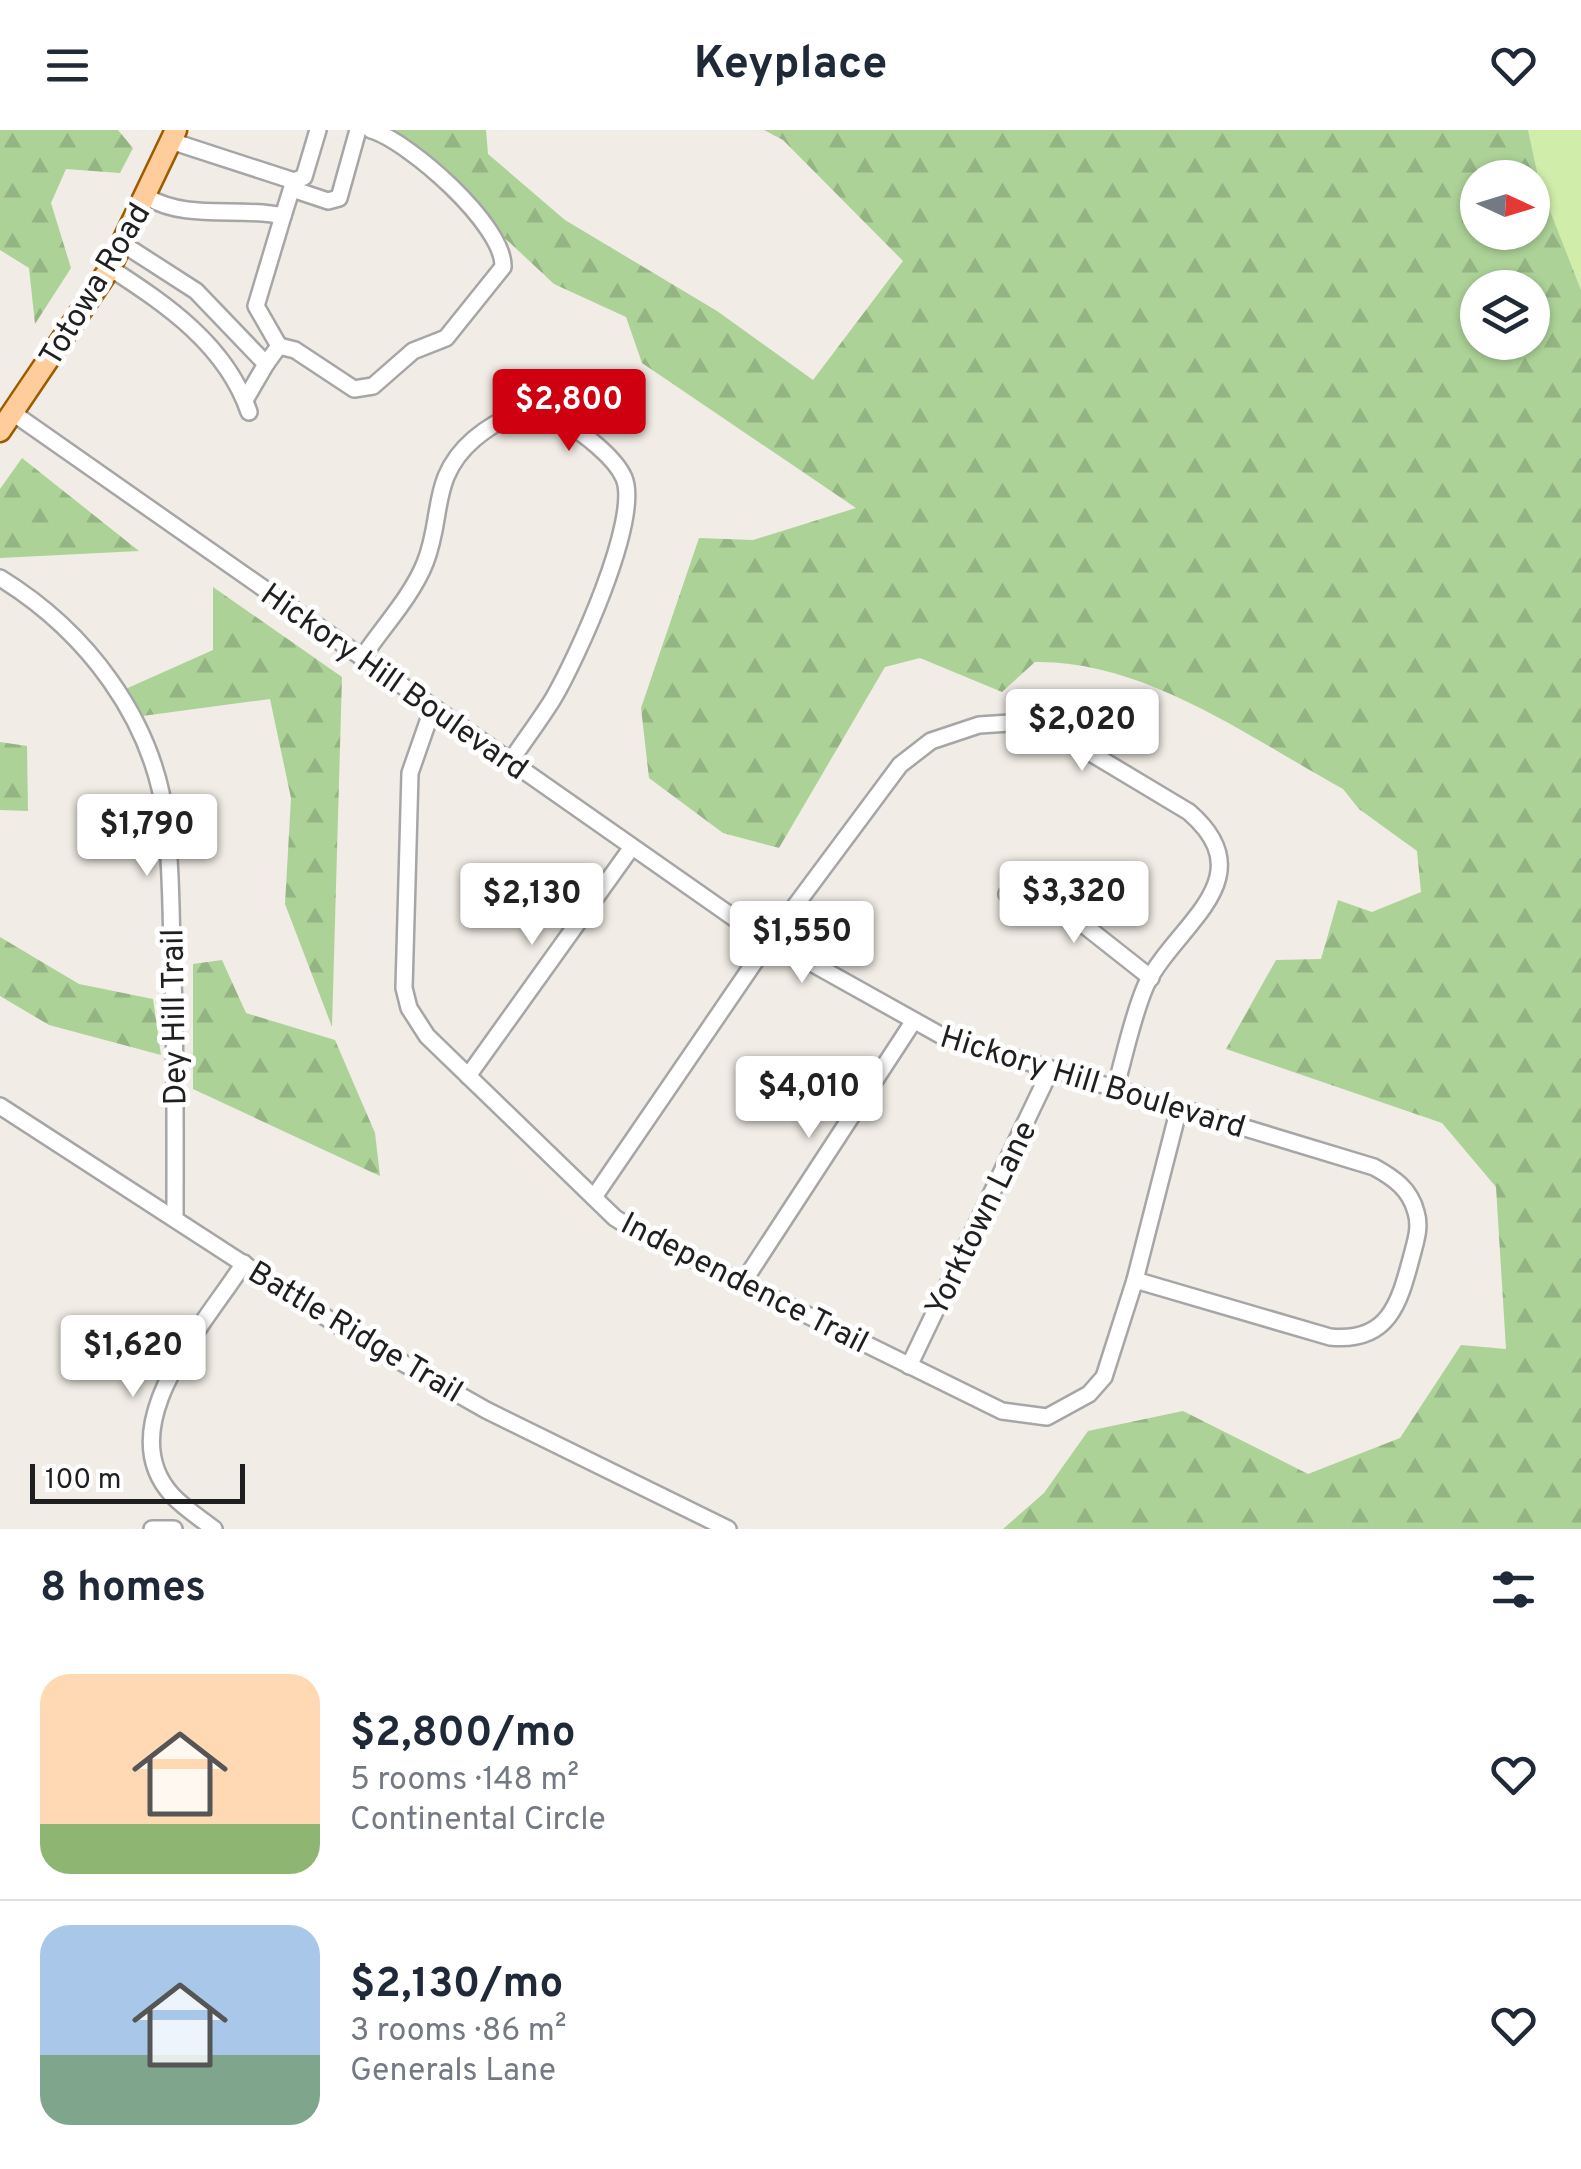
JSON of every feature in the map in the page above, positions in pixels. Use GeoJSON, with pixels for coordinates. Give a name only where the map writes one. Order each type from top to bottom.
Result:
{"type":"FeatureCollection","features":[{"type":"Feature","properties":{"kind":"main road","name":"Totowa Road"},"geometry":{"type":"LineString","coordinates":[[0,432],[110,268],[174,136]]}},
{"type":"Feature","properties":{"kind":"street"},"geometry":{"type":"LineString","coordinates":[[318,130],[304,178],[293,185],[256,306],[279,346],[295,350],[354,389],[373,386],[416,348],[446,338],[503,267],[500,248],[483,221],[401,146],[371,130]]}},
{"type":"Feature","properties":{"kind":"street"},"geometry":{"type":"LineString","coordinates":[[174,136],[328,201],[339,198],[358,130]]}},
{"type":"Feature","properties":{"kind":"street"},"geometry":{"type":"LineString","coordinates":[[147,197],[161,206],[201,212],[258,210],[283,216]]}},
{"type":"Feature","properties":{"kind":"street"},"geometry":{"type":"LineString","coordinates":[[123,244],[196,291],[266,364]]}},
{"type":"Feature","properties":{"kind":"street"},"geometry":{"type":"LineString","coordinates":[[110,268],[202,336],[247,406],[279,346]]}},
{"type":"Feature","properties":{"kind":"street"},"geometry":{"type":"LineString","coordinates":[[362,658],[424,567],[441,482],[472,441],[502,419],[520,414],[533,411],[562,420],[610,459],[624,478],[624,530],[554,697],[510,762]]}},
{"type":"Feature","properties":{"kind":"street","name":"Hickory Hill Boulevard"},"geometry":{"type":"LineString","coordinates":[[12,413],[769,940],[942,1036],[1374,1168],[1404,1187],[1417,1214],[1418,1232],[1393,1315],[1371,1331],[1344,1338],[1135,1280]]}},
{"type":"Feature","properties":{"kind":"street","name":"Dey Hill Trail"},"geometry":{"type":"LineString","coordinates":[[0,578],[82,642],[119,694],[154,772],[168,858],[175,1018],[176,1218]]}},
{"type":"Feature","properties":{"kind":"street","name":"Independence Trail"},"geometry":{"type":"LineString","coordinates":[[432,707],[410,773],[404,988],[409,1008],[428,1036],[468,1076],[594,1197],[636,1231],[1002,1412],[1047,1417],[1089,1394],[1104,1377],[1135,1280],[1179,1108]]}},
{"type":"Feature","properties":{"kind":"street"},"geometry":{"type":"LineString","coordinates":[[594,1197],[769,940],[913,753],[967,728],[1010,723],[1054,731],[1189,812],[1208,828],[1217,845],[1217,885],[1151,978],[1116,1089]]}},
{"type":"Feature","properties":{"kind":"street"},"geometry":{"type":"LineString","coordinates":[[468,1076],[632,847]]}},
{"type":"Feature","properties":{"kind":"street"},"geometry":{"type":"LineString","coordinates":[[1007,894],[1056,903],[1151,978]]}},
{"type":"Feature","properties":{"kind":"street"},"geometry":{"type":"LineString","coordinates":[[742,1284],[913,1022]]}},
{"type":"Feature","properties":{"kind":"street","name":"Yorktown Lane"},"geometry":{"type":"LineString","coordinates":[[910,1366],[1051,1070]]}},
{"type":"Feature","properties":{"kind":"street","name":"Battle Ridge Trail"},"geometry":{"type":"LineString","coordinates":[[0,1106],[350,1333],[486,1410],[728,1529]]}},
{"type":"Feature","properties":{"kind":"street"},"geometry":{"type":"LineString","coordinates":[[214,1529],[172,1495],[161,1480],[152,1457],[150,1431],[165,1386],[244,1263]]}},
{"type":"Feature","properties":{"kind":"street"},"geometry":{"type":"LineString","coordinates":[[152,1529],[174,1529]]}},
{"type":"Feature","properties":{"kind":"green space"},"geometry":{"type":"Polygon","coordinates":[[[0,130],[118,130],[133,148],[120,173],[66,169],[51,203],[71,268],[35,324],[29,268],[0,250],[0,130]]]}},
{"type":"Feature","properties":{"kind":"green space"},"geometry":{"type":"Polygon","coordinates":[[[389,130],[486,130],[488,154],[565,220],[717,311],[813,380],[903,261],[783,140],[764,130],[1528,130],[1535,160],[1460,160],[1460,250],[1550,250],[1550,211],[1581,290],[1581,1529],[1003,1529],[1044,1493],[1088,1431],[1183,1411],[1308,1474],[1400,1438],[1461,1345],[1506,1349],[1496,1187],[1442,1123],[1226,1049],[1276,960],[1321,959],[1338,900],[1372,912],[1421,892],[1417,851],[1359,809],[1343,789],[1234,726],[1156,688],[1076,665],[1035,662],[1002,692],[920,658],[885,667],[779,848],[723,833],[649,778],[641,708],[699,538],[753,540],[856,508],[642,363],[626,317],[554,284],[389,130]]]}},
{"type":"Feature","properties":{"kind":"green space"},"geometry":{"type":"Polygon","coordinates":[[[1528,130],[1581,130],[1581,290],[1550,211],[1550,160],[1535,160],[1528,130]]]}},
{"type":"Feature","properties":{"kind":"green space"},"geometry":{"type":"Polygon","coordinates":[[[22,458],[139,551],[0,558],[0,489],[22,458]]]}},
{"type":"Feature","properties":{"kind":"green space"},"geometry":{"type":"Polygon","coordinates":[[[213,587],[342,677],[332,1027],[285,904],[291,798],[270,699],[135,717],[121,691],[213,650],[213,587]]]}},
{"type":"Feature","properties":{"kind":"green space"},"geometry":{"type":"Polygon","coordinates":[[[0,742],[27,746],[28,811],[0,810],[0,742]]]}},
{"type":"Feature","properties":{"kind":"green space"},"geometry":{"type":"Polygon","coordinates":[[[0,937],[79,984],[153,999],[161,1055],[49,1025],[0,996],[0,937]]]}},
{"type":"Feature","properties":{"kind":"green space"},"geometry":{"type":"Polygon","coordinates":[[[222,960],[246,1013],[335,1040],[375,1133],[380,1176],[193,1089],[193,964],[222,960]]]}}]}
